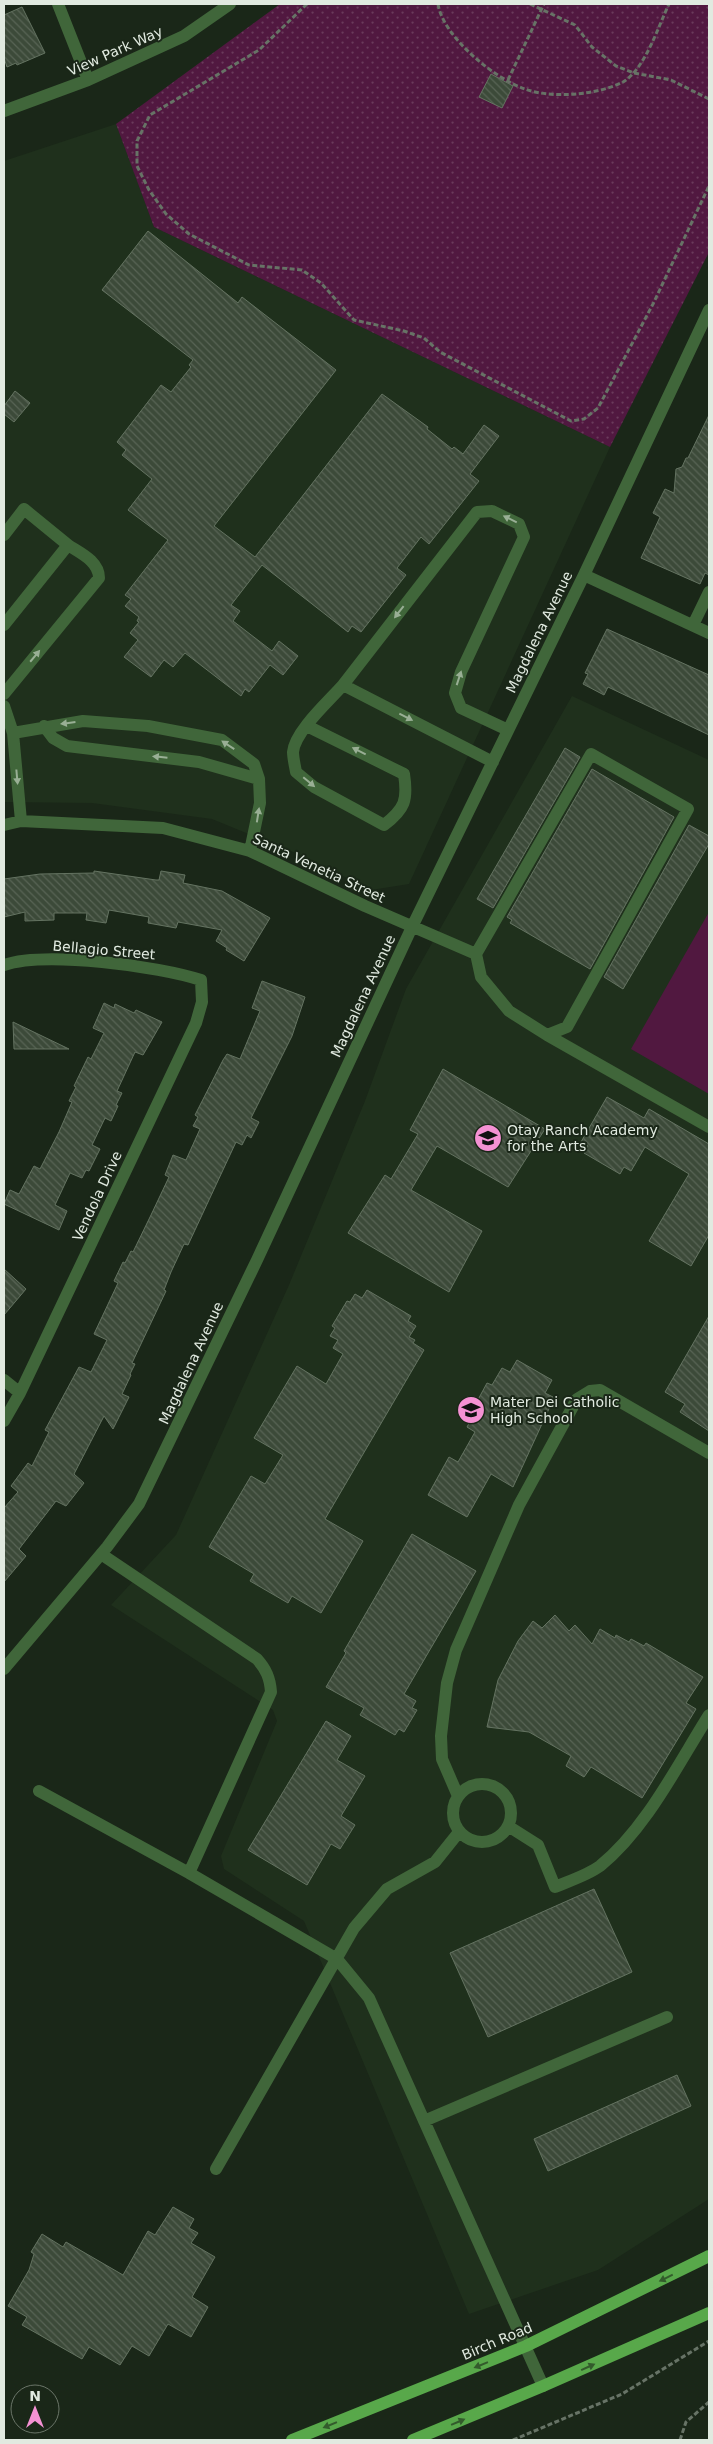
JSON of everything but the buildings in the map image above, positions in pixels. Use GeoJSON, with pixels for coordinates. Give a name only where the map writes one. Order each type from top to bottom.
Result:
{"type":"FeatureCollection","features":[{"type":"Feature","properties":{"kind":"main road","name":"Birch Road"},"geometry":{"type":"LineString","coordinates":[[292,2440],[526,2346],[709,2256]]}},
{"type":"Feature","properties":{"kind":"main road"},"geometry":{"type":"LineString","coordinates":[[413,2440],[543,2386],[709,2313]]}},
{"type":"Feature","properties":{"kind":"street"},"geometry":{"type":"LineString","coordinates":[[58,4],[88,80]]}},
{"type":"Feature","properties":{"kind":"street","name":"View Park Way"},"geometry":{"type":"LineString","coordinates":[[4,111],[88,80],[184,36],[230,4]]}},
{"type":"Feature","properties":{"kind":"street","name":"Magdalena Avenue"},"geometry":{"type":"LineString","coordinates":[[4,1669],[101,1554],[139,1504],[171,1440],[412,927],[584,575],[709,310]]}},
{"type":"Feature","properties":{"kind":"street"},"geometry":{"type":"LineString","coordinates":[[4,535],[24,509],[68,545],[93,562],[98,570],[99,578],[4,694]]}},
{"type":"Feature","properties":{"kind":"street"},"geometry":{"type":"LineString","coordinates":[[308,726],[404,774],[407,794],[399,814],[384,825],[314,787],[296,772],[293,752],[300,735],[342,685],[477,512],[492,511],[519,524],[524,537],[461,672],[455,693],[461,708],[508,730]]}},
{"type":"Feature","properties":{"kind":"street"},"geometry":{"type":"LineString","coordinates":[[4,625],[68,545]]}},
{"type":"Feature","properties":{"kind":"street"},"geometry":{"type":"LineString","coordinates":[[584,575],[709,633]]}},
{"type":"Feature","properties":{"kind":"street"},"geometry":{"type":"LineString","coordinates":[[693,625],[709,592]]}},
{"type":"Feature","properties":{"kind":"street"},"geometry":{"type":"LineString","coordinates":[[342,685],[493,762]]}},
{"type":"Feature","properties":{"kind":"street"},"geometry":{"type":"LineString","coordinates":[[4,706],[13,733],[21,821]]}},
{"type":"Feature","properties":{"kind":"street"},"geometry":{"type":"LineString","coordinates":[[13,733],[44,726],[83,721],[148,726],[222,740],[254,764],[259,779],[260,803],[250,851]]}},
{"type":"Feature","properties":{"kind":"street"},"geometry":{"type":"LineString","coordinates":[[44,726],[53,738],[67,746],[199,762],[259,779]]}},
{"type":"Feature","properties":{"kind":"street"},"geometry":{"type":"LineString","coordinates":[[547,1035],[567,1027],[688,809],[591,754],[476,954],[481,977],[509,1011],[547,1035],[709,1127]]}},
{"type":"Feature","properties":{"kind":"street","name":"Santa Venetia Street"},"geometry":{"type":"LineString","coordinates":[[4,825],[21,821],[163,828],[250,851],[412,927],[476,954]]}},
{"type":"Feature","properties":{"kind":"street","name":"Bellagio Street"},"geometry":{"type":"LineString","coordinates":[[4,965],[62,958],[179,972],[200,980]]}},
{"type":"Feature","properties":{"kind":"street","name":"Vendola Drive"},"geometry":{"type":"LineString","coordinates":[[4,1421],[20,1393],[196,1023],[202,1002],[200,980]]}},
{"type":"Feature","properties":{"kind":"street"},"geometry":{"type":"LineString","coordinates":[[4,1380],[20,1393]]}},
{"type":"Feature","properties":{"kind":"street"},"geometry":{"type":"LineString","coordinates":[[458,1796],[442,1759],[441,1736],[447,1683],[456,1650],[519,1505],[577,1399],[590,1391],[600,1390],[709,1454]]}},
{"type":"Feature","properties":{"kind":"street"},"geometry":{"type":"LineString","coordinates":[[101,1554],[257,1659],[265,1668],[270,1680],[271,1692],[189,1873]]}},
{"type":"Feature","properties":{"kind":"street"},"geometry":{"type":"LineString","coordinates":[[508,1826],[538,1845],[556,1887],[599,1867],[630,1836],[649,1810],[709,1715]]}},
{"type":"Feature","properties":{"kind":"street"},"geometry":{"type":"LineString","coordinates":[[482,1784],[500,1790],[510,1807],[511,1817],[508,1826],[502,1834],[484,1842],[475,1841],[459,1832],[452,1814],[458,1796],[472,1785],[482,1784]]}},
{"type":"Feature","properties":{"kind":"street"},"geometry":{"type":"LineString","coordinates":[[39,1791],[189,1873],[337,1960],[369,1998],[543,2386]]}},
{"type":"Feature","properties":{"kind":"street"},"geometry":{"type":"LineString","coordinates":[[216,2169],[354,1928],[387,1889],[435,1862],[459,1832]]}},
{"type":"Feature","properties":{"kind":"street"},"geometry":{"type":"LineString","coordinates":[[424,2122],[667,2017]]}},
{"type":"Feature","properties":{"kind":"path"},"geometry":{"type":"LineString","coordinates":[[307,4],[259,50],[150,115],[137,141],[137,166],[149,190],[166,214],[189,234],[249,264],[302,270],[321,282],[354,320],[404,331],[424,338],[440,352],[571,421],[584,419],[598,408],[653,304],[709,186]]}},
{"type":"Feature","properties":{"kind":"path"},"geometry":{"type":"LineString","coordinates":[[438,4],[439,10],[458,42],[487,68],[526,90],[572,96],[602,90],[623,82],[634,73],[651,44],[669,4]]}},
{"type":"Feature","properties":{"kind":"path"},"geometry":{"type":"LineString","coordinates":[[530,4],[575,25],[592,47],[616,66],[634,73],[671,80],[709,99]]}},
{"type":"Feature","properties":{"kind":"path"},"geometry":{"type":"LineString","coordinates":[[508,80],[544,4]]}},
{"type":"Feature","properties":{"kind":"path"},"geometry":{"type":"LineString","coordinates":[[513,2440],[522,2438],[622,2394],[709,2341]]}},
{"type":"Feature","properties":{"kind":"path"},"geometry":{"type":"LineString","coordinates":[[680,2440],[686,2422],[709,2402]]}},
{"type":"Feature","properties":{"kind":"shaded area"},"geometry":{"type":"Polygon","coordinates":[[[280,4],[709,4],[709,252],[610,447],[154,227],[116,124],[280,4]]]}},
{"type":"Feature","properties":{"kind":"shaded area"},"geometry":{"type":"Polygon","coordinates":[[[116,124],[154,227],[610,447],[409,884],[371,890],[303,856],[212,819],[92,803],[4,802],[4,161],[116,124]]]}},
{"type":"Feature","properties":{"kind":"shaded area","name":"Mater Dei Catholic High School"},"geometry":{"type":"Polygon","coordinates":[[[572,696],[709,760],[709,2199],[598,2270],[469,2314],[304,1921],[224,1869],[221,1856],[277,1721],[273,1710],[111,1605],[176,1535],[289,1285],[365,1101],[406,989],[572,696]]]}},
{"type":"Feature","properties":{"kind":"shaded area"},"geometry":{"type":"Polygon","coordinates":[[[709,912],[709,1094],[631,1049],[709,912]]]}},
{"type":"Feature","properties":{"kind":"place","name":"Otay Ranch Academy for the Arts"},"geometry":{"type":"Point","coordinates":[488,1138]}},
{"type":"Feature","properties":{"kind":"place","name":"Mater Dei Catholic High School"},"geometry":{"type":"Point","coordinates":[471,1410]}}]}
